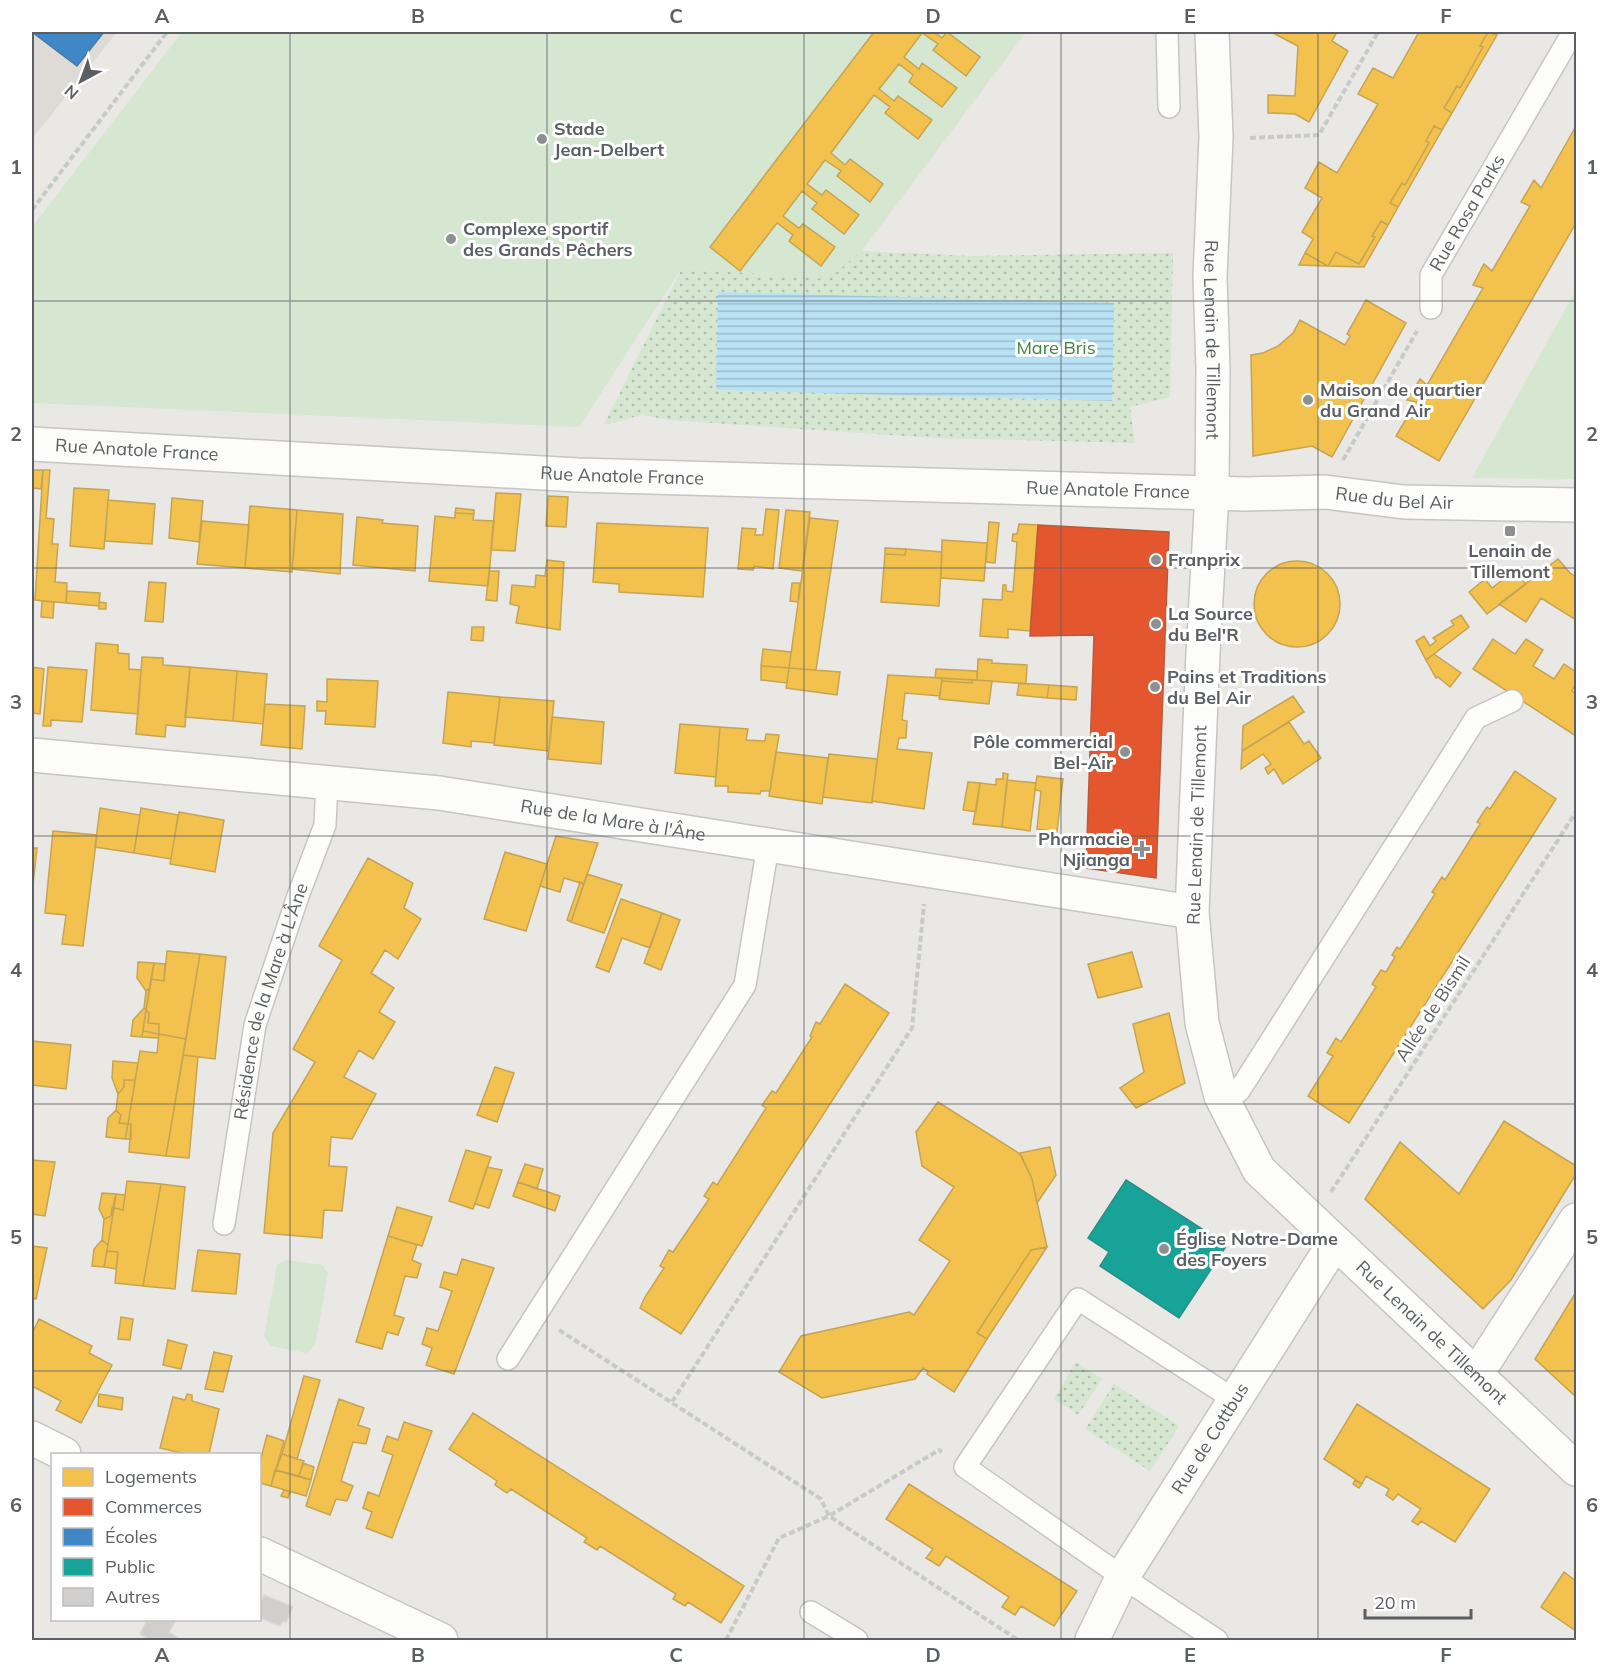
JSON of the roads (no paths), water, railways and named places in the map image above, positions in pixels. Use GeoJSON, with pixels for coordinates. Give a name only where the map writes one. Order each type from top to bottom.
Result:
{"type":"FeatureCollection","features":[{"type":"Feature","properties":{"kind":"street","name":"Rue Lenain de Tillemont"},"geometry":{"type":"LineString","coordinates":[[1212,32],[1216,137],[1210,277],[1213,368],[1212,493],[1192,912],[1202,1023],[1221,1096],[1258,1170],[1576,1469]]}},
{"type":"Feature","properties":{"kind":"street","name":"Rue Anatole France"},"geometry":{"type":"LineString","coordinates":[[32,444],[578,475],[1212,493]]}},
{"type":"Feature","properties":{"kind":"street","name":"Rue du Bel Air"},"geometry":{"type":"LineString","coordinates":[[1212,493],[1325,492],[1404,502],[1576,505]]}},
{"type":"Feature","properties":{"kind":"street","name":"Rue de la Mare à l'Âne"},"geometry":{"type":"LineString","coordinates":[[32,754],[439,793],[927,872],[1192,912]]}},
{"type":"Feature","properties":{"kind":"street"},"geometry":{"type":"LineString","coordinates":[[1475,1373],[1576,1220]]}},
{"type":"Feature","properties":{"kind":"street","name":"Rue de Cottbus"},"geometry":{"type":"LineString","coordinates":[[1092,1641],[1123,1576],[1235,1400],[1324,1231]]}},
{"type":"Feature","properties":{"kind":"street"},"geometry":{"type":"LineString","coordinates":[[32,1438],[60,1453]]}},
{"type":"Feature","properties":{"kind":"street"},"geometry":{"type":"LineString","coordinates":[[261,1554],[441,1641]]}},
{"type":"Feature","properties":{"kind":"lane"},"geometry":{"type":"LineString","coordinates":[[1167,32],[1169,107]]}},
{"type":"Feature","properties":{"kind":"lane","name":"Rue Rosa Parks"},"geometry":{"type":"LineString","coordinates":[[1431,308],[1431,275],[1573,32]]}},
{"type":"Feature","properties":{"kind":"lane"},"geometry":{"type":"LineString","coordinates":[[1221,1096],[1239,1091],[1476,718],[1512,701]]}},
{"type":"Feature","properties":{"kind":"lane","name":"Résidence de la Mare à L'Âne"},"geometry":{"type":"LineString","coordinates":[[224,1224],[255,1026],[298,896],[325,825],[327,782]]}},
{"type":"Feature","properties":{"kind":"lane"},"geometry":{"type":"LineString","coordinates":[[508,1359],[745,986],[768,846]]}},
{"type":"Feature","properties":{"kind":"lane"},"geometry":{"type":"LineString","coordinates":[[1217,1641],[1166,1608],[965,1467],[1078,1299],[1235,1400]]}},
{"type":"Feature","properties":{"kind":"lane"},"geometry":{"type":"LineString","coordinates":[[811,1612],[857,1641]]}},
{"type":"Feature","properties":{"kind":"water"},"geometry":{"type":"Polygon","coordinates":[[[718,292],[1114,303],[1112,401],[716,390],[718,292]]]}},
{"type":"Feature","properties":{"kind":"place","name":"Stade Jean-Delbert"},"geometry":{"type":"Point","coordinates":[542,139]}},
{"type":"Feature","properties":{"kind":"place","name":"Complexe sportif des Grands Pêchers"},"geometry":{"type":"Point","coordinates":[451,239]}},
{"type":"Feature","properties":{"kind":"place","name":"Maison de quartier du Grand Air"},"geometry":{"type":"Point","coordinates":[1308,400]}},
{"type":"Feature","properties":{"kind":"place","name":"Lenain de Tillemont"},"geometry":{"type":"Point","coordinates":[1510,531]}},
{"type":"Feature","properties":{"kind":"place","name":"Franprix"},"geometry":{"type":"Point","coordinates":[1156,560]}},
{"type":"Feature","properties":{"kind":"place","name":"La Source du Bel'R"},"geometry":{"type":"Point","coordinates":[1156,624]}},
{"type":"Feature","properties":{"kind":"place","name":"Pains et Traditions du Bel Air"},"geometry":{"type":"Point","coordinates":[1155,687]}},
{"type":"Feature","properties":{"kind":"place","name":"Pôle commercial Bel-Air"},"geometry":{"type":"Point","coordinates":[1125,752]}},
{"type":"Feature","properties":{"kind":"place","name":"Pharmacie Njianga"},"geometry":{"type":"Point","coordinates":[1142,849]}},
{"type":"Feature","properties":{"kind":"place","name":"Église Notre-Dame des Foyers"},"geometry":{"type":"Point","coordinates":[1164,1249]}},
{"type":"Feature","properties":{"kind":"park label","name":"Mare Bris"},"geometry":{"type":"Point","coordinates":[1056,348]}}]}
